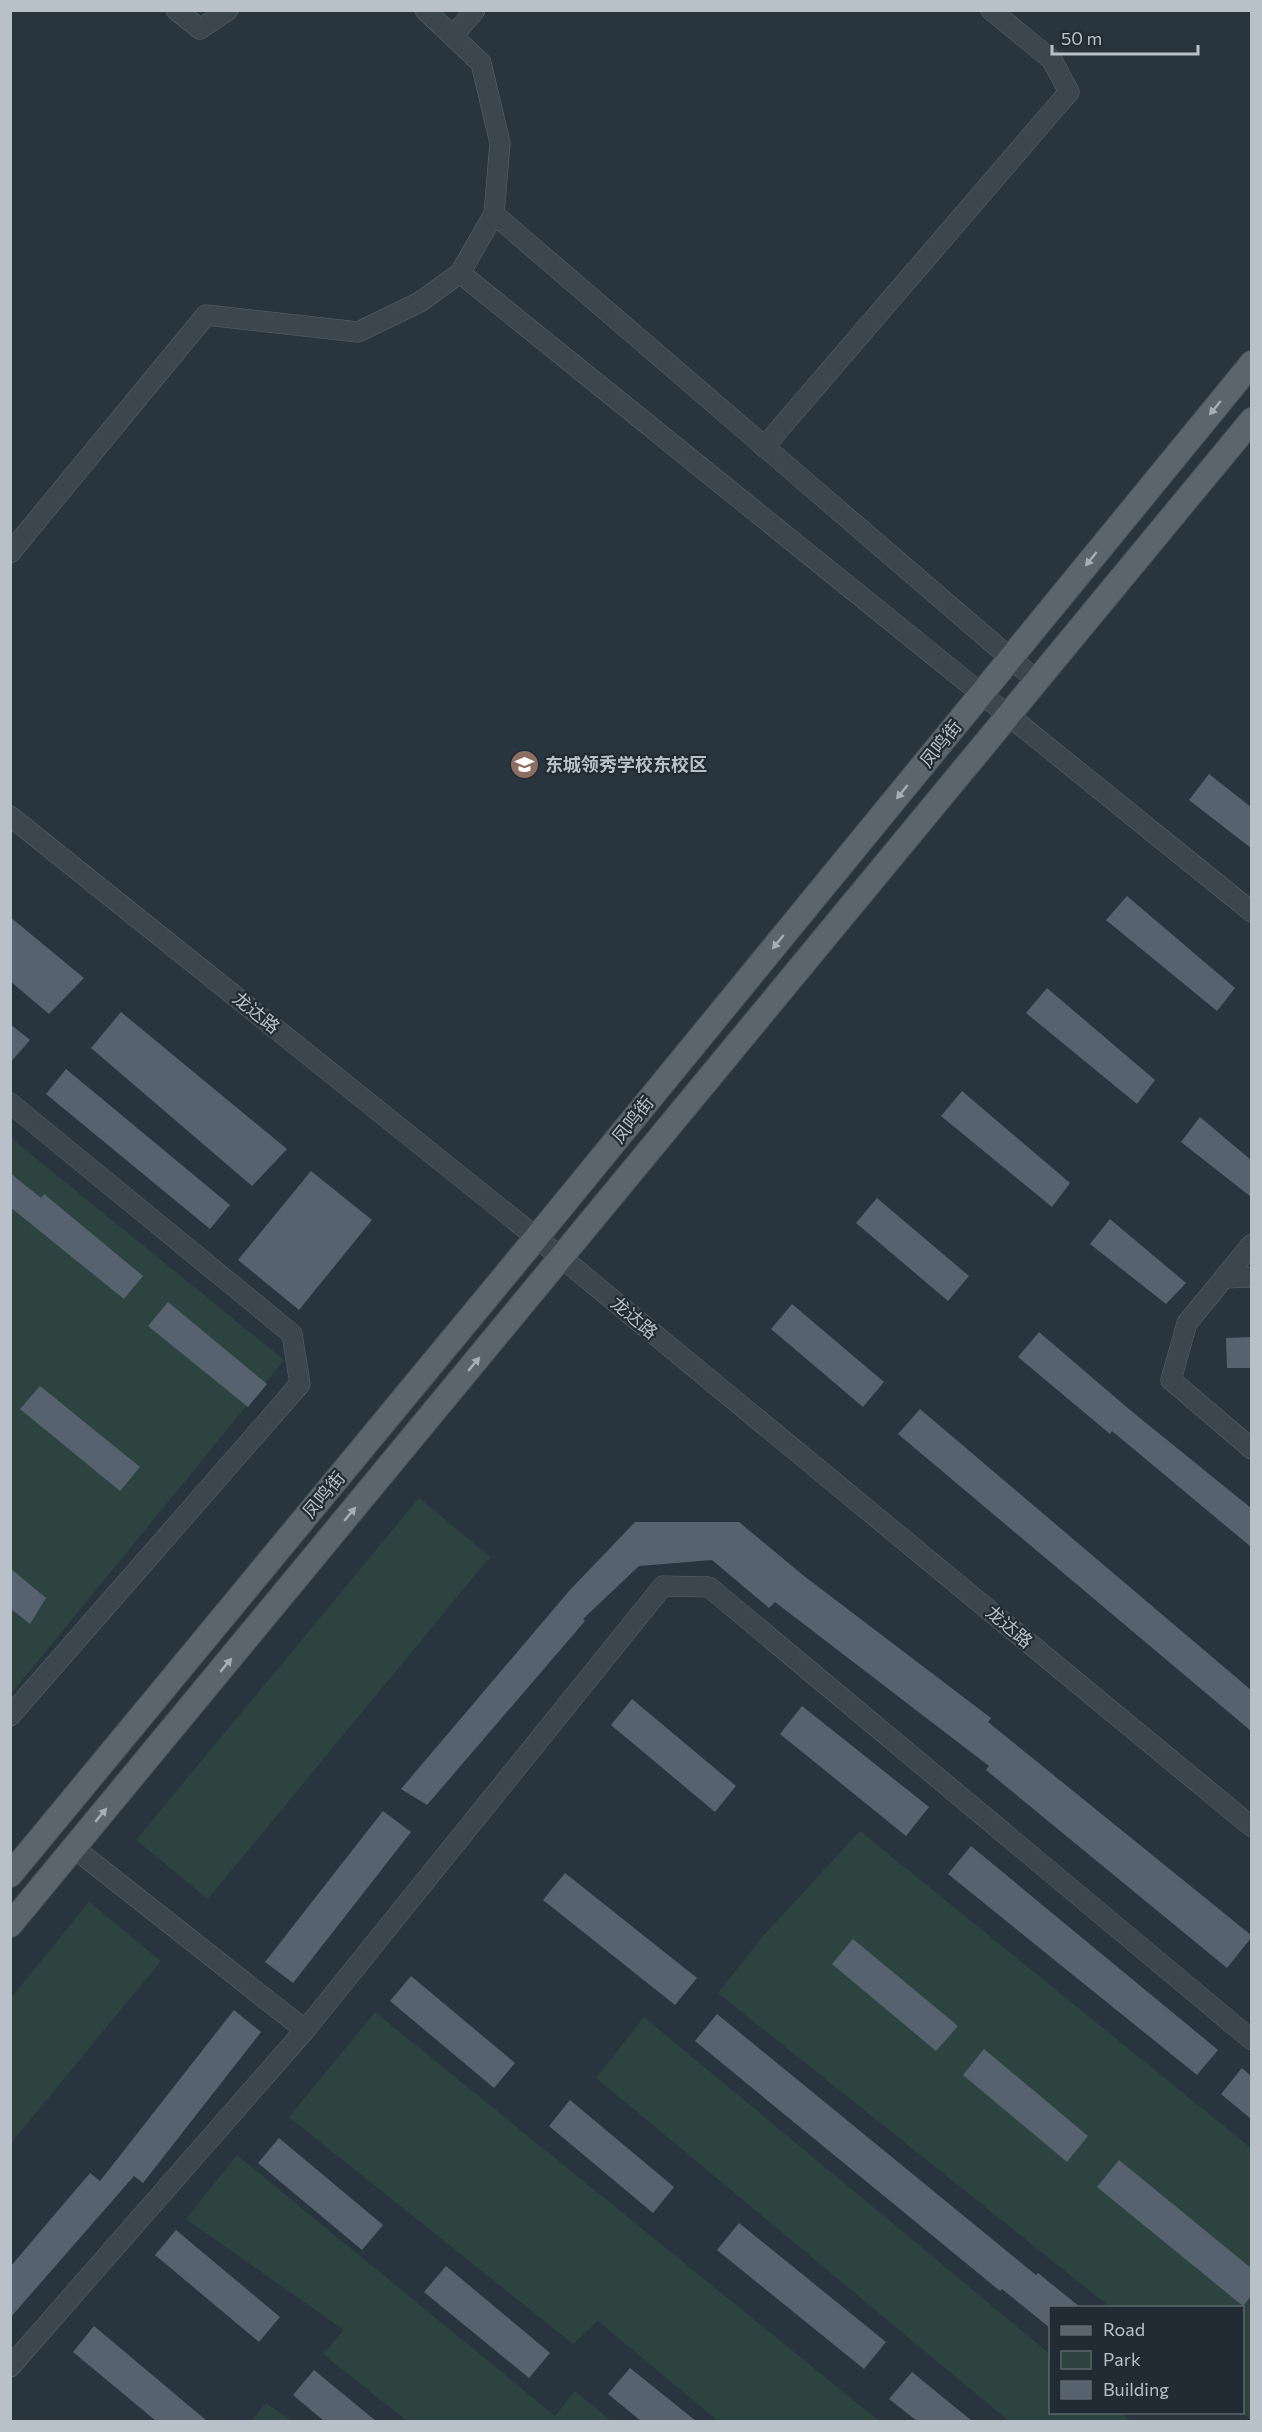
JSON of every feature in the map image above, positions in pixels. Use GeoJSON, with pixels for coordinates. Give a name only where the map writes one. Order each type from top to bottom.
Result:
{"type":"FeatureCollection","features":[{"type":"Feature","properties":{"kind":"main road","name":"凤鸣街"},"geometry":{"type":"LineString","coordinates":[[13,1866],[536,1238],[1251,363]]}},
{"type":"Feature","properties":{"kind":"main road","name":"凤鸣街"},"geometry":{"type":"LineString","coordinates":[[10,1925],[1251,420]]}},
{"type":"Feature","properties":{"kind":"street"},"geometry":{"type":"LineString","coordinates":[[176,10],[200,29],[228,10]]}},
{"type":"Feature","properties":{"kind":"street"},"geometry":{"type":"LineString","coordinates":[[10,553],[206,315],[358,332],[420,302],[460,273],[494,214],[500,143],[481,63],[425,10]]}},
{"type":"Feature","properties":{"kind":"street"},"geometry":{"type":"LineString","coordinates":[[453,36],[476,10]]}},
{"type":"Feature","properties":{"kind":"street"},"geometry":{"type":"LineString","coordinates":[[764,447],[1069,92],[1052,60],[991,10]]}},
{"type":"Feature","properties":{"kind":"street"},"geometry":{"type":"LineString","coordinates":[[494,214],[1037,681]]}},
{"type":"Feature","properties":{"kind":"street"},"geometry":{"type":"LineString","coordinates":[[460,273],[1010,714],[1251,912]]}},
{"type":"Feature","properties":{"kind":"street","name":"龙达路"},"geometry":{"type":"LineString","coordinates":[[10,816],[562,1258],[1251,1827]]}},
{"type":"Feature","properties":{"kind":"street"},"geometry":{"type":"LineString","coordinates":[[10,1103],[292,1334],[300,1384],[10,1716]]}},
{"type":"Feature","properties":{"kind":"street"},"geometry":{"type":"LineString","coordinates":[[1251,1244],[1187,1323],[1171,1380],[1251,1449]]}},
{"type":"Feature","properties":{"kind":"street"},"geometry":{"type":"LineString","coordinates":[[1224,1278],[1251,1277]]}},
{"type":"Feature","properties":{"kind":"street"},"geometry":{"type":"LineString","coordinates":[[10,2367],[305,2030],[663,1586],[709,1587],[1251,2040]]}},
{"type":"Feature","properties":{"kind":"street"},"geometry":{"type":"LineString","coordinates":[[74,1848],[305,2030]]}},
{"type":"Feature","properties":{"kind":"street"},"geometry":{"type":"LineString","coordinates":[[13,1866],[43,1886]]}},
{"type":"Feature","properties":{"kind":"green space"},"geometry":{"type":"Polygon","coordinates":[[[11,1138],[284,1360],[11,1694],[11,1138]]]}},
{"type":"Feature","properties":{"kind":"green space"},"geometry":{"type":"Polygon","coordinates":[[[419,1498],[490,1557],[208,1899],[136,1840],[419,1498]]]}},
{"type":"Feature","properties":{"kind":"green space"},"geometry":{"type":"Polygon","coordinates":[[[860,1831],[1251,2148],[1251,2420],[1243,2414],[1244,2306],[1109,2306],[718,1993],[764,1935],[860,1831]]]}},
{"type":"Feature","properties":{"kind":"green space"},"geometry":{"type":"Polygon","coordinates":[[[89,1902],[161,1961],[11,2143],[11,1998],[89,1902]]]}},
{"type":"Feature","properties":{"kind":"green space"},"geometry":{"type":"Polygon","coordinates":[[[375,2012],[879,2421],[718,2421],[598,2321],[573,2344],[289,2117],[375,2012]]]}},
{"type":"Feature","properties":{"kind":"green space"},"geometry":{"type":"Polygon","coordinates":[[[644,2017],[1049,2353],[1049,2414],[1121,2414],[1131,2421],[1009,2421],[596,2078],[644,2017]]]}},
{"type":"Feature","properties":{"kind":"green space"},"geometry":{"type":"Polygon","coordinates":[[[237,2155],[555,2416],[575,2391],[611,2421],[407,2421],[323,2354],[344,2330],[186,2219],[237,2155]]]}},
{"type":"Feature","properties":{"kind":"green space"},"geometry":{"type":"Polygon","coordinates":[[[266,2403],[292,2421],[251,2421],[266,2403]]]}},
{"type":"Feature","properties":{"kind":"building"},"geometry":{"type":"Polygon","coordinates":[[[1209,774],[1251,807],[1251,848],[1189,800],[1209,774]]]}},
{"type":"Feature","properties":{"kind":"building"},"geometry":{"type":"Polygon","coordinates":[[[1127,896],[1235,988],[1217,1011],[1106,920],[1127,896]]]}},
{"type":"Feature","properties":{"kind":"building"},"geometry":{"type":"Polygon","coordinates":[[[10,917],[84,978],[49,1014],[10,981],[10,917]]]}},
{"type":"Feature","properties":{"kind":"building"},"geometry":{"type":"Polygon","coordinates":[[[1047,988],[1155,1080],[1137,1104],[1026,1013],[1047,988]]]}},
{"type":"Feature","properties":{"kind":"building"},"geometry":{"type":"Polygon","coordinates":[[[121,1012],[287,1149],[252,1186],[91,1048],[121,1012]]]}},
{"type":"Feature","properties":{"kind":"building"},"geometry":{"type":"Polygon","coordinates":[[[10,1024],[30,1040],[10,1063],[10,1024]]]}},
{"type":"Feature","properties":{"kind":"building"},"geometry":{"type":"Polygon","coordinates":[[[66,1069],[230,1205],[210,1229],[46,1094],[66,1069]]]}},
{"type":"Feature","properties":{"kind":"building"},"geometry":{"type":"Polygon","coordinates":[[[962,1091],[1070,1183],[1052,1207],[941,1116],[962,1091]]]}},
{"type":"Feature","properties":{"kind":"building"},"geometry":{"type":"Polygon","coordinates":[[[1200,1117],[1251,1160],[1251,1197],[1181,1142],[1200,1117]]]}},
{"type":"Feature","properties":{"kind":"building"},"geometry":{"type":"Polygon","coordinates":[[[311,1171],[372,1220],[299,1310],[238,1260],[311,1171]]]}},
{"type":"Feature","properties":{"kind":"building"},"geometry":{"type":"Polygon","coordinates":[[[10,1173],[41,1198],[44,1194],[143,1276],[124,1299],[10,1207],[10,1173]]]}},
{"type":"Feature","properties":{"kind":"building"},"geometry":{"type":"Polygon","coordinates":[[[877,1198],[969,1276],[948,1301],[856,1223],[877,1198]]]}},
{"type":"Feature","properties":{"kind":"building"},"geometry":{"type":"Polygon","coordinates":[[[1110,1219],[1186,1283],[1166,1304],[1090,1244],[1110,1219]]]}},
{"type":"Feature","properties":{"kind":"building"},"geometry":{"type":"Polygon","coordinates":[[[168,1302],[267,1384],[248,1407],[148,1326],[168,1302]]]}},
{"type":"Feature","properties":{"kind":"building"},"geometry":{"type":"Polygon","coordinates":[[[792,1304],[884,1382],[863,1407],[771,1329],[792,1304]]]}},
{"type":"Feature","properties":{"kind":"building"},"geometry":{"type":"Polygon","coordinates":[[[1039,1332],[1130,1410],[1251,1508],[1251,1547],[1112,1431],[1110,1434],[1018,1357],[1039,1332]]]}},
{"type":"Feature","properties":{"kind":"building"},"geometry":{"type":"Polygon","coordinates":[[[1251,1337],[1251,1368],[1227,1368],[1226,1338],[1251,1337]]]}},
{"type":"Feature","properties":{"kind":"building"},"geometry":{"type":"Polygon","coordinates":[[[40,1386],[140,1467],[120,1491],[20,1409],[40,1386]]]}},
{"type":"Feature","properties":{"kind":"building"},"geometry":{"type":"Polygon","coordinates":[[[920,1409],[1251,1690],[1251,1731],[898,1434],[920,1409]]]}},
{"type":"Feature","properties":{"kind":"building"},"geometry":{"type":"Polygon","coordinates":[[[635,1522],[739,1522],[804,1576],[991,1718],[988,1722],[1251,1935],[1251,1938],[1227,1968],[986,1770],[989,1766],[775,1602],[769,1608],[712,1560],[639,1566],[583,1619],[585,1621],[427,1805],[401,1789],[569,1591],[635,1522]]]}},
{"type":"Feature","properties":{"kind":"building"},"geometry":{"type":"Polygon","coordinates":[[[10,1568],[46,1598],[30,1624],[10,1608],[10,1568]]]}},
{"type":"Feature","properties":{"kind":"building"},"geometry":{"type":"Polygon","coordinates":[[[632,1699],[736,1786],[715,1812],[611,1725],[632,1699]]]}},
{"type":"Feature","properties":{"kind":"building"},"geometry":{"type":"Polygon","coordinates":[[[802,1706],[929,1807],[906,1836],[780,1734],[802,1706]]]}},
{"type":"Feature","properties":{"kind":"building"},"geometry":{"type":"Polygon","coordinates":[[[383,1811],[411,1832],[293,1983],[265,1962],[383,1811]]]}},
{"type":"Feature","properties":{"kind":"building"},"geometry":{"type":"Polygon","coordinates":[[[971,1846],[1218,2050],[1197,2075],[948,1874],[971,1846]]]}},
{"type":"Feature","properties":{"kind":"building"},"geometry":{"type":"Polygon","coordinates":[[[565,1873],[697,1978],[675,2005],[543,1900],[565,1873]]]}},
{"type":"Feature","properties":{"kind":"building"},"geometry":{"type":"Polygon","coordinates":[[[853,1939],[958,2026],[936,2051],[832,1964],[853,1939]]]}},
{"type":"Feature","properties":{"kind":"building"},"geometry":{"type":"Polygon","coordinates":[[[411,1976],[515,2063],[494,2088],[390,2001],[411,1976]]]}},
{"type":"Feature","properties":{"kind":"building"},"geometry":{"type":"Polygon","coordinates":[[[234,2010],[261,2032],[143,2183],[134,2176],[10,2318],[10,2267],[90,2173],[100,2181],[234,2010]]]}},
{"type":"Feature","properties":{"kind":"building"},"geometry":{"type":"Polygon","coordinates":[[[717,2014],[1036,2275],[1038,2273],[1079,2306],[1049,2306],[1049,2327],[1002,2289],[1000,2291],[695,2041],[717,2014]]]}},
{"type":"Feature","properties":{"kind":"building"},"geometry":{"type":"Polygon","coordinates":[[[984,2049],[1088,2136],[1067,2162],[963,2075],[984,2049]]]}},
{"type":"Feature","properties":{"kind":"building"},"geometry":{"type":"Polygon","coordinates":[[[1242,2068],[1251,2076],[1251,2119],[1221,2094],[1242,2068]]]}},
{"type":"Feature","properties":{"kind":"building"},"geometry":{"type":"Polygon","coordinates":[[[570,2100],[674,2187],[653,2213],[549,2126],[570,2100]]]}},
{"type":"Feature","properties":{"kind":"building"},"geometry":{"type":"Polygon","coordinates":[[[279,2138],[383,2225],[362,2250],[258,2163],[279,2138]]]}},
{"type":"Feature","properties":{"kind":"building"},"geometry":{"type":"Polygon","coordinates":[[[1119,2160],[1251,2268],[1251,2296],[1243,2306],[1097,2187],[1119,2160]]]}},
{"type":"Feature","properties":{"kind":"building"},"geometry":{"type":"Polygon","coordinates":[[[739,2223],[886,2342],[864,2369],[717,2250],[739,2223]]]}},
{"type":"Feature","properties":{"kind":"building"},"geometry":{"type":"Polygon","coordinates":[[[176,2230],[280,2317],[259,2342],[155,2255],[176,2230]]]}},
{"type":"Feature","properties":{"kind":"building"},"geometry":{"type":"Polygon","coordinates":[[[446,2266],[550,2353],[529,2378],[424,2292],[446,2266]]]}},
{"type":"Feature","properties":{"kind":"building"},"geometry":{"type":"Polygon","coordinates":[[[94,2326],[207,2421],[156,2421],[73,2352],[94,2326]]]}},
{"type":"Feature","properties":{"kind":"building"},"geometry":{"type":"Polygon","coordinates":[[[630,2368],[696,2421],[641,2421],[608,2394],[630,2368]]]}},
{"type":"Feature","properties":{"kind":"building"},"geometry":{"type":"Polygon","coordinates":[[[314,2370],[376,2421],[324,2421],[293,2395],[314,2370]]]}},
{"type":"Feature","properties":{"kind":"building"},"geometry":{"type":"Polygon","coordinates":[[[912,2372],[972,2421],[917,2421],[889,2399],[912,2372]]]}},
{"type":"Feature","properties":{"kind":"place","name":"东城领秀学校东校区"},"geometry":{"type":"Point","coordinates":[524,765]}}]}
